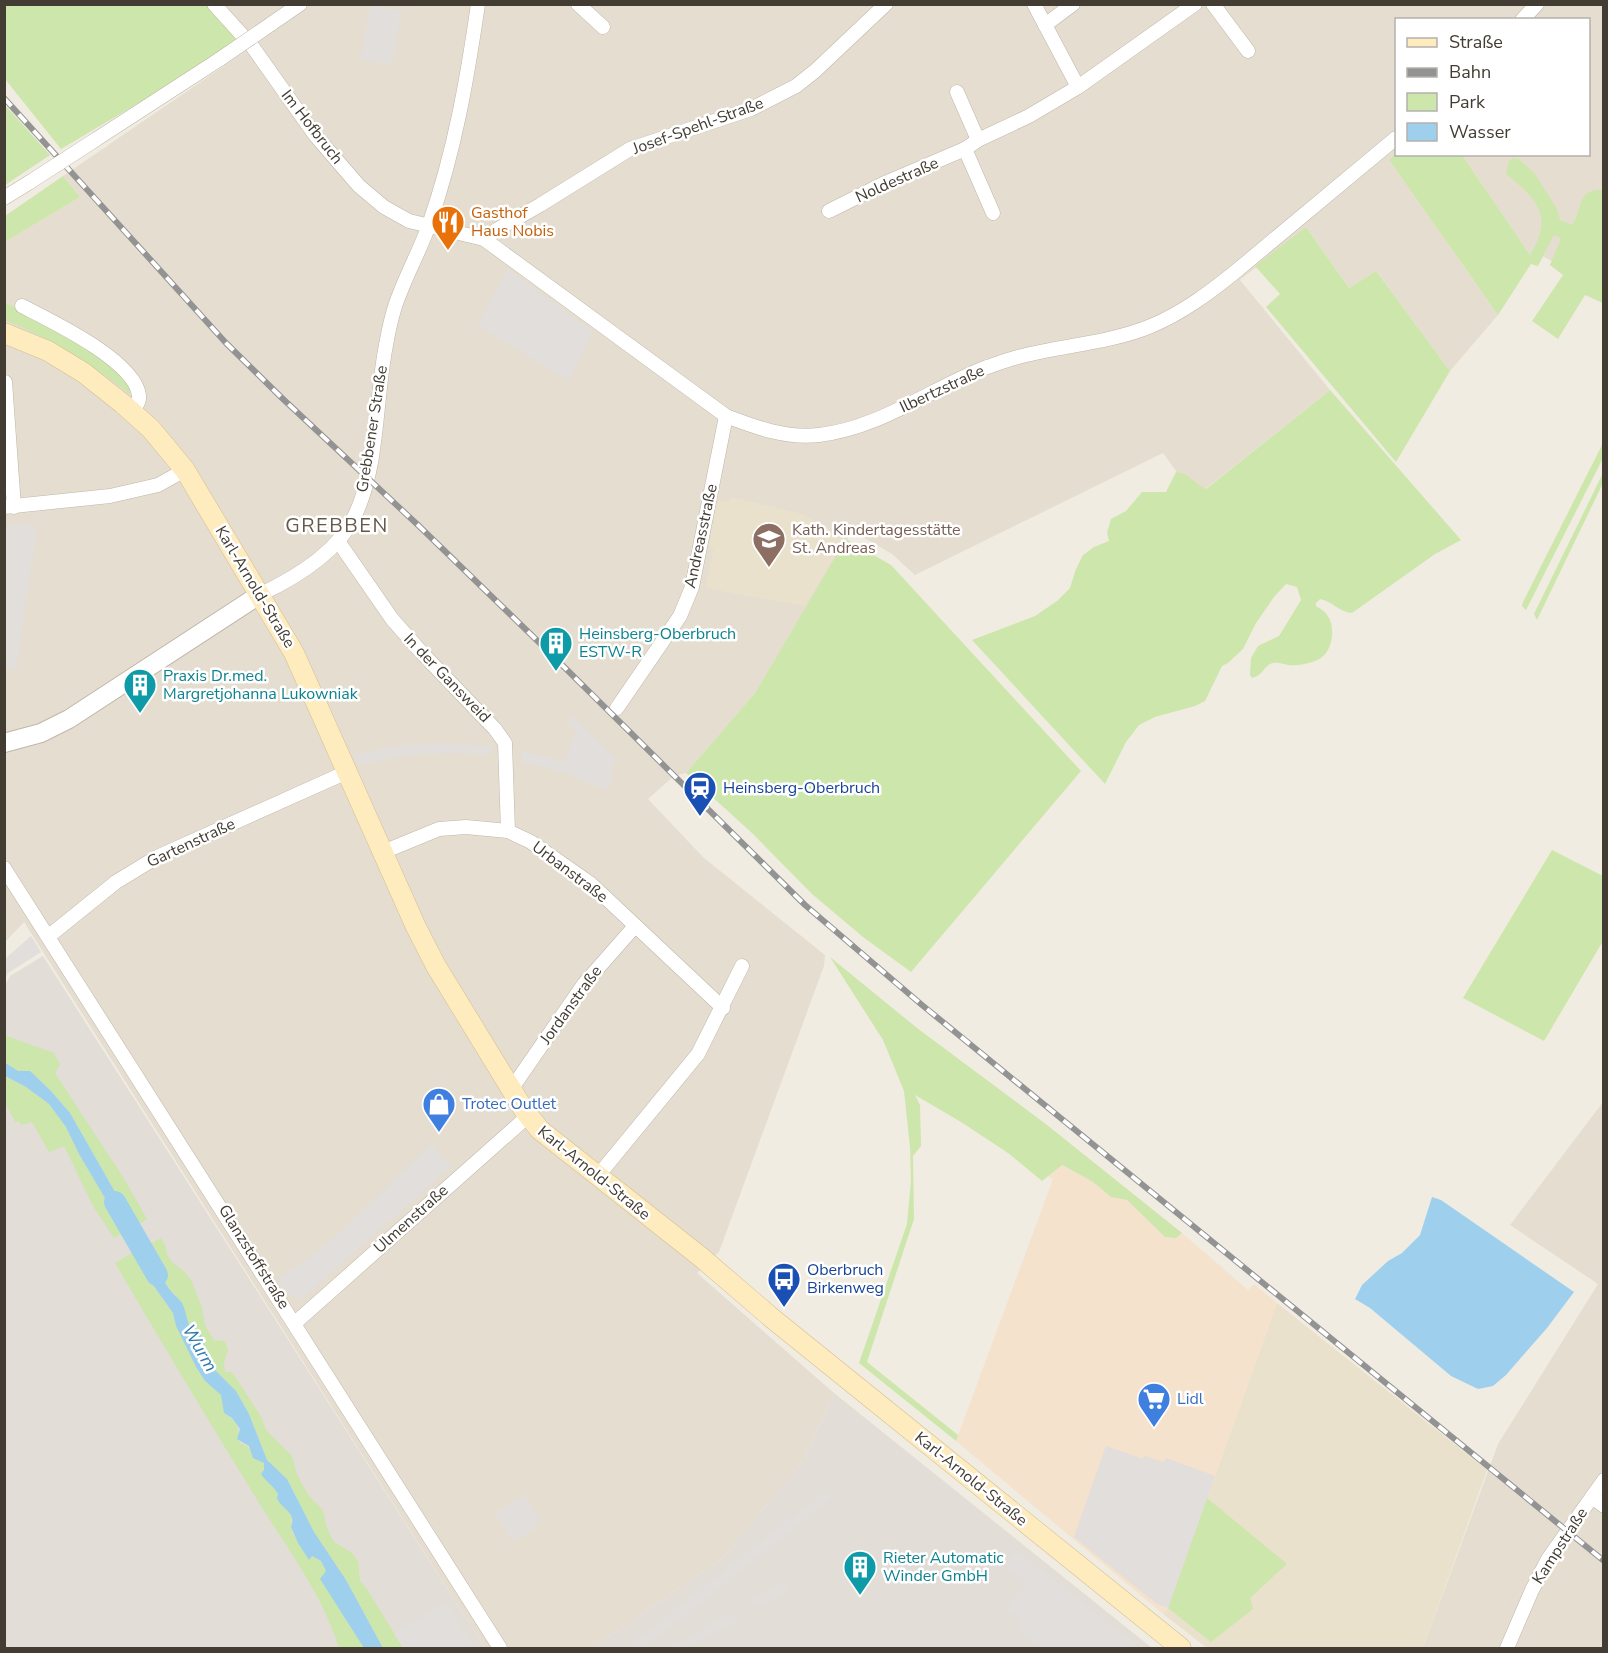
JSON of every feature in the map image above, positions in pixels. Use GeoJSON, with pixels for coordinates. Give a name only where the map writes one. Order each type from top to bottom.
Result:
{"type":"FeatureCollection","features":[{"type":"Feature","properties":{"kind":"main road","name":"Karl-Arnold-Straße"},"geometry":{"type":"LineString","coordinates":[[4,333],[48,351],[84,373],[151,429],[185,470],[294,653],[416,927],[436,966],[528,1116],[547,1137],[702,1258],[782,1326],[1181,1648]]}},
{"type":"Feature","properties":{"kind":"street","name":"Im Hofbruch"},"geometry":{"type":"LineString","coordinates":[[214,4],[252,46],[315,135],[359,186],[384,207],[409,221],[429,225]]}},
{"type":"Feature","properties":{"kind":"street"},"geometry":{"type":"LineString","coordinates":[[4,198],[220,59],[300,4]]}},
{"type":"Feature","properties":{"kind":"street","name":"Grebbener Straße"},"geometry":{"type":"LineString","coordinates":[[4,742],[41,733],[69,719],[259,595],[318,560],[339,540],[353,519],[361,500],[370,464],[385,346],[399,294],[429,225],[458,126],[477,4]]}},
{"type":"Feature","properties":{"kind":"street"},"geometry":{"type":"LineString","coordinates":[[578,4],[603,27]]}},
{"type":"Feature","properties":{"kind":"street","name":"Josef-Spehl-Straße"},"geometry":{"type":"LineString","coordinates":[[484,239],[630,149],[751,109],[796,86],[886,4]]}},
{"type":"Feature","properties":{"kind":"street"},"geometry":{"type":"LineString","coordinates":[[1034,4],[1078,87]]}},
{"type":"Feature","properties":{"kind":"street"},"geometry":{"type":"LineString","coordinates":[[1045,25],[1073,4]]}},
{"type":"Feature","properties":{"kind":"street","name":"Noldestraße"},"geometry":{"type":"LineString","coordinates":[[830,211],[883,184],[965,149],[978,140],[1029,116],[1078,87],[1195,4]]}},
{"type":"Feature","properties":{"kind":"street"},"geometry":{"type":"LineString","coordinates":[[1213,4],[1248,51]]}},
{"type":"Feature","properties":{"kind":"street"},"geometry":{"type":"LineString","coordinates":[[1524,18],[1537,4]]}},
{"type":"Feature","properties":{"kind":"street"},"geometry":{"type":"LineString","coordinates":[[957,92],[978,140]]}},
{"type":"Feature","properties":{"kind":"street","name":"Ilbertzstraße"},"geometry":{"type":"LineString","coordinates":[[484,239],[726,416],[756,428],[815,436],[842,432],[870,423],[984,369],[1021,356],[1116,337],[1150,326],[1179,312],[1208,294],[1395,139]]}},
{"type":"Feature","properties":{"kind":"street"},"geometry":{"type":"LineString","coordinates":[[965,149],[993,213]]}},
{"type":"Feature","properties":{"kind":"street"},"geometry":{"type":"LineString","coordinates":[[429,225],[484,239]]}},
{"type":"Feature","properties":{"kind":"street"},"geometry":{"type":"LineString","coordinates":[[22,306],[104,351],[120,366],[132,380],[139,394],[138,403],[132,411]]}},
{"type":"Feature","properties":{"kind":"street"},"geometry":{"type":"LineString","coordinates":[[5,382],[9,507],[110,496],[158,485],[185,470]]}},
{"type":"Feature","properties":{"kind":"street","name":"Andreasstraße"},"geometry":{"type":"LineString","coordinates":[[617,708],[680,616],[692,587],[726,416]]}},
{"type":"Feature","properties":{"kind":"street","name":"In der Gansweid"},"geometry":{"type":"LineString","coordinates":[[339,540],[392,620],[495,729],[505,743],[508,831]]}},
{"type":"Feature","properties":{"kind":"street","name":"Gartenstraße"},"geometry":{"type":"LineString","coordinates":[[49,936],[116,882],[157,857],[347,772]]}},
{"type":"Feature","properties":{"kind":"street","name":"Urbanstraße"},"geometry":{"type":"LineString","coordinates":[[383,852],[439,829],[466,827],[508,831],[531,842],[591,884],[723,1008]]}},
{"type":"Feature","properties":{"kind":"street","name":"Glanzstoffstraße"},"geometry":{"type":"LineString","coordinates":[[4,868],[500,1648]]}},
{"type":"Feature","properties":{"kind":"street","name":"Jordanstraße"},"geometry":{"type":"LineString","coordinates":[[512,1088],[584,984],[635,926]]}},
{"type":"Feature","properties":{"kind":"street"},"geometry":{"type":"LineString","coordinates":[[597,1177],[698,1054],[742,966]]}},
{"type":"Feature","properties":{"kind":"street","name":"Ulmenstraße"},"geometry":{"type":"LineString","coordinates":[[295,1323],[528,1116]]}},
{"type":"Feature","properties":{"kind":"street","name":"Kampstraße"},"geometry":{"type":"LineString","coordinates":[[1507,1648],[1548,1559],[1604,1480]]}},
{"type":"Feature","properties":{"kind":"street"},"geometry":{"type":"LineString","coordinates":[[1592,1497],[1604,1506]]}},
{"type":"Feature","properties":{"kind":"shaded area"},"geometry":{"type":"Polygon","coordinates":[[[220,5],[1603,5],[1603,290],[1539,254],[1534,261],[1463,156],[1590,156],[1590,18],[1395,18],[1395,154],[1389,160],[1498,315],[1450,371],[1376,271],[1349,288],[1306,227],[1240,280],[1330,390],[1195,497],[1163,453],[915,575],[892,554],[852,531],[755,693],[686,773],[674,776],[648,799],[704,858],[825,955],[824,966],[719,1252],[697,1273],[834,1393],[804,1459],[722,1559],[591,1648],[485,1648],[24,922],[5,942],[5,242],[80,197],[63,176],[256,44],[220,5]]]}},
{"type":"Feature","properties":{"kind":"shaded area"},"geometry":{"type":"Polygon","coordinates":[[[371,5],[402,11],[391,65],[360,59],[371,5]]]}},
{"type":"Feature","properties":{"kind":"shaded area"},"geometry":{"type":"Polygon","coordinates":[[[508,269],[593,332],[569,381],[477,325],[508,269]]]}},
{"type":"Feature","properties":{"kind":"shaded area","name":"Kath. Kindertagesstätte St. Andreas"},"geometry":{"type":"Polygon","coordinates":[[[732,497],[805,515],[845,539],[805,606],[706,588],[714,548],[709,546],[718,500],[728,502],[732,497]]]}},
{"type":"Feature","properties":{"kind":"shaded area"},"geometry":{"type":"Polygon","coordinates":[[[8,524],[37,526],[16,669],[5,668],[4,539],[8,524]]]}},
{"type":"Feature","properties":{"kind":"shaded area"},"geometry":{"type":"Polygon","coordinates":[[[573,716],[618,761],[612,766],[611,780],[606,791],[568,774],[521,761],[523,751],[564,762],[576,732],[567,722],[573,716]]]}},
{"type":"Feature","properties":{"kind":"shaded area"},"geometry":{"type":"Polygon","coordinates":[[[433,743],[492,746],[490,755],[449,753],[407,755],[360,765],[353,755],[406,745],[433,743]]]}},
{"type":"Feature","properties":{"kind":"shaded area"},"geometry":{"type":"Polygon","coordinates":[[[31,936],[41,952],[8,973],[5,978],[5,959],[31,936]]]}},
{"type":"Feature","properties":{"kind":"shaded area"},"geometry":{"type":"Polygon","coordinates":[[[43,956],[485,1648],[5,1648],[5,985],[10,976],[43,956]]]}},
{"type":"Feature","properties":{"kind":"shaded area"},"geometry":{"type":"Polygon","coordinates":[[[1603,1102],[1603,1648],[1423,1648],[1498,1444],[1598,1284],[1510,1225],[1603,1102]]]}},
{"type":"Feature","properties":{"kind":"shaded area"},"geometry":{"type":"Polygon","coordinates":[[[431,1144],[452,1166],[305,1296],[299,1299],[290,1296],[277,1279],[307,1259],[340,1232],[431,1144]]]}},
{"type":"Feature","properties":{"kind":"shaded area"},"geometry":{"type":"Polygon","coordinates":[[[1061,1165],[1093,1182],[1111,1197],[1127,1200],[1165,1237],[1176,1238],[1182,1233],[1248,1290],[1254,1284],[1277,1303],[1168,1608],[1163,1614],[956,1441],[1053,1179],[1048,1176],[1061,1165]]]}},
{"type":"Feature","properties":{"kind":"shaded area"},"geometry":{"type":"Polygon","coordinates":[[[1277,1303],[1487,1470],[1423,1648],[1207,1648],[1163,1614],[1168,1608],[1277,1303]]]}},
{"type":"Feature","properties":{"kind":"shaded area"},"geometry":{"type":"Polygon","coordinates":[[[834,1393],[1152,1648],[591,1648],[722,1559],[804,1459],[834,1393]]]}},
{"type":"Feature","properties":{"kind":"shaded area"},"geometry":{"type":"Polygon","coordinates":[[[1106,1446],[1143,1459],[1144,1456],[1164,1462],[1166,1458],[1215,1476],[1168,1608],[1157,1604],[1074,1537],[1106,1446]]]}},
{"type":"Feature","properties":{"kind":"shaded area"},"geometry":{"type":"Polygon","coordinates":[[[824,1492],[831,1498],[643,1648],[627,1648],[824,1492]]]}},
{"type":"Feature","properties":{"kind":"shaded area"},"geometry":{"type":"Polygon","coordinates":[[[524,1495],[541,1521],[533,1527],[535,1530],[512,1542],[495,1513],[524,1495]]]}},
{"type":"Feature","properties":{"kind":"shaded area"},"geometry":{"type":"Polygon","coordinates":[[[1017,1551],[1140,1648],[1042,1648],[1016,1628],[1023,1619],[1008,1607],[1027,1583],[1005,1565],[1017,1551]]]}},
{"type":"Feature","properties":{"kind":"shaded area"},"geometry":{"type":"Polygon","coordinates":[[[784,1581],[789,1589],[756,1608],[751,1600],[784,1581]]]}},
{"type":"Feature","properties":{"kind":"shaded area"},"geometry":{"type":"Polygon","coordinates":[[[445,1603],[474,1648],[403,1648],[394,1634],[445,1603]]]}},
{"type":"Feature","properties":{"kind":"shaded area"},"geometry":{"type":"Polygon","coordinates":[[[732,1612],[737,1620],[687,1648],[669,1648],[732,1612]]]}},
{"type":"Feature","properties":{"kind":"green space"},"geometry":{"type":"Polygon","coordinates":[[[4,5],[207,5],[240,43],[61,149],[5,79],[4,5]]]}},
{"type":"Feature","properties":{"kind":"green space"},"geometry":{"type":"Polygon","coordinates":[[[5,105],[50,155],[5,185],[5,105]]]}},
{"type":"Feature","properties":{"kind":"green space"},"geometry":{"type":"Polygon","coordinates":[[[1395,154],[1395,156],[1463,156],[1530,255],[1541,230],[1539,210],[1527,192],[1506,174],[1509,161],[1513,158],[1519,159],[1535,174],[1557,209],[1560,220],[1572,225],[1585,196],[1595,190],[1603,190],[1603,303],[1585,295],[1558,339],[1532,321],[1563,275],[1550,265],[1561,238],[1554,235],[1538,266],[1531,264],[1498,315],[1389,160],[1395,154]]]}},
{"type":"Feature","properties":{"kind":"green space"},"geometry":{"type":"Polygon","coordinates":[[[63,176],[80,197],[5,242],[5,216],[63,176]]]}},
{"type":"Feature","properties":{"kind":"green space"},"geometry":{"type":"Polygon","coordinates":[[[1306,227],[1349,288],[1376,271],[1450,371],[1396,462],[1266,307],[1280,294],[1255,266],[1306,227]]]}},
{"type":"Feature","properties":{"kind":"green space"},"geometry":{"type":"Polygon","coordinates":[[[4,302],[68,334],[108,360],[132,390],[130,394],[70,352],[5,320],[4,302]]]}},
{"type":"Feature","properties":{"kind":"green space"},"geometry":{"type":"Polygon","coordinates":[[[1330,390],[1461,540],[1435,554],[1352,613],[1320,599],[1316,606],[1324,611],[1332,625],[1331,644],[1325,654],[1318,660],[1301,665],[1272,663],[1252,678],[1250,675],[1251,658],[1258,646],[1279,636],[1301,600],[1297,587],[1286,584],[1256,623],[1243,649],[1222,666],[1205,701],[1155,717],[1139,725],[1126,742],[1105,784],[972,640],[1035,616],[1057,601],[1070,588],[1083,555],[1094,547],[1109,541],[1107,533],[1111,519],[1126,511],[1142,492],[1166,492],[1176,472],[1188,476],[1206,489],[1330,390]]]}},
{"type":"Feature","properties":{"kind":"green space"},"geometry":{"type":"Polygon","coordinates":[[[1603,443],[1603,458],[1526,610],[1522,606],[1523,602],[1603,443]]]}},
{"type":"Feature","properties":{"kind":"green space"},"geometry":{"type":"Polygon","coordinates":[[[1603,473],[1603,483],[1537,620],[1534,614],[1603,473]]]}},
{"type":"Feature","properties":{"kind":"green space"},"geometry":{"type":"Polygon","coordinates":[[[846,539],[891,565],[1081,771],[911,972],[863,937],[812,894],[752,833],[686,773],[755,693],[846,539]]]}},
{"type":"Feature","properties":{"kind":"green space"},"geometry":{"type":"Polygon","coordinates":[[[1552,850],[1603,876],[1603,941],[1544,1041],[1463,998],[1552,850]]]}},
{"type":"Feature","properties":{"kind":"green space"},"geometry":{"type":"Polygon","coordinates":[[[830,957],[917,1028],[1047,1125],[1182,1233],[1176,1238],[1165,1237],[1127,1200],[1111,1197],[1093,1182],[1062,1165],[1042,1181],[1008,1153],[915,1095],[920,1105],[921,1146],[913,1156],[914,1219],[867,1362],[958,1435],[956,1441],[859,1363],[907,1224],[911,1181],[910,1147],[904,1091],[883,1040],[830,957]]]}},
{"type":"Feature","properties":{"kind":"green space"},"geometry":{"type":"Polygon","coordinates":[[[4,1035],[54,1053],[60,1065],[55,1073],[123,1177],[147,1219],[135,1227],[70,1113],[50,1090],[30,1071],[18,1071],[5,1062],[4,1035]]]}},
{"type":"Feature","properties":{"kind":"green space"},"geometry":{"type":"Polygon","coordinates":[[[4,1076],[26,1087],[49,1104],[66,1127],[79,1154],[125,1232],[114,1238],[93,1206],[64,1146],[49,1152],[32,1122],[21,1125],[19,1121],[15,1122],[5,1103],[4,1076]]]}},
{"type":"Feature","properties":{"kind":"green space"},"geometry":{"type":"Polygon","coordinates":[[[161,1238],[167,1255],[191,1280],[202,1307],[205,1325],[214,1340],[225,1341],[228,1350],[224,1362],[225,1372],[232,1372],[262,1418],[266,1430],[292,1456],[302,1484],[309,1496],[323,1510],[333,1541],[352,1553],[358,1561],[360,1581],[403,1648],[383,1648],[346,1580],[314,1532],[287,1479],[267,1460],[249,1414],[236,1391],[212,1367],[204,1350],[203,1341],[190,1326],[175,1294],[169,1290],[164,1281],[163,1267],[158,1259],[147,1253],[146,1246],[161,1238]]]}},
{"type":"Feature","properties":{"kind":"green space"},"geometry":{"type":"Polygon","coordinates":[[[132,1253],[149,1274],[155,1288],[173,1313],[176,1326],[196,1367],[205,1381],[222,1395],[224,1413],[237,1426],[240,1443],[247,1446],[264,1463],[266,1481],[274,1486],[278,1494],[277,1498],[291,1515],[292,1532],[309,1559],[311,1556],[321,1561],[326,1571],[321,1579],[364,1648],[339,1648],[313,1589],[115,1263],[132,1253]]]}},
{"type":"Feature","properties":{"kind":"green space"},"geometry":{"type":"Polygon","coordinates":[[[1207,1498],[1287,1564],[1250,1598],[1253,1609],[1211,1642],[1168,1608],[1207,1498]]]}},
{"type":"Feature","properties":{"kind":"water"},"geometry":{"type":"Polygon","coordinates":[[[4,1062],[18,1071],[30,1071],[70,1113],[135,1227],[125,1232],[79,1154],[66,1127],[49,1104],[26,1087],[5,1076],[4,1062]]]}},
{"type":"Feature","properties":{"kind":"water"},"geometry":{"type":"Polygon","coordinates":[[[1432,1197],[1441,1200],[1574,1292],[1547,1328],[1506,1375],[1493,1386],[1478,1389],[1451,1376],[1370,1308],[1355,1299],[1362,1285],[1388,1261],[1402,1253],[1420,1235],[1432,1197]]]}},
{"type":"Feature","properties":{"kind":"water"},"geometry":{"type":"Polygon","coordinates":[[[146,1246],[147,1253],[160,1263],[168,1287],[182,1303],[190,1326],[200,1332],[212,1367],[236,1391],[249,1414],[267,1460],[287,1479],[314,1532],[346,1580],[383,1648],[364,1648],[320,1579],[326,1571],[321,1561],[312,1556],[309,1560],[298,1543],[291,1527],[290,1514],[279,1502],[276,1491],[261,1474],[264,1470],[264,1463],[253,1458],[249,1446],[237,1439],[240,1429],[232,1418],[224,1413],[221,1395],[205,1381],[196,1367],[176,1326],[173,1313],[151,1282],[149,1274],[132,1253],[146,1246]]]}},
{"type":"Feature","properties":{"kind":"waterway","name":"Wurm"},"geometry":{"type":"LineString","coordinates":[[115,1202],[157,1275]]}},
{"type":"Feature","properties":{"kind":"railway"},"geometry":{"type":"LineString","coordinates":[[4,98],[226,343],[551,654],[805,905],[922,1005],[1604,1561]]}},
{"type":"Feature","properties":{"kind":"place","name":"Gasthof Haus Nobis"},"geometry":{"type":"Point","coordinates":[448,251]}},
{"type":"Feature","properties":{"kind":"place","name":"Kath. Kindertagesstätte St. Andreas"},"geometry":{"type":"Point","coordinates":[769,568]}},
{"type":"Feature","properties":{"kind":"place","name":"Heinsberg-Oberbruch ESTW-R"},"geometry":{"type":"Point","coordinates":[556,672]}},
{"type":"Feature","properties":{"kind":"place","name":"Praxis Dr.med. Margretjohanna Lukowniak"},"geometry":{"type":"Point","coordinates":[140,714]}},
{"type":"Feature","properties":{"kind":"place","name":"Heinsberg-Oberbruch"},"geometry":{"type":"Point","coordinates":[700,817]}},
{"type":"Feature","properties":{"kind":"place","name":"Trotec Outlet"},"geometry":{"type":"Point","coordinates":[439,1133]}},
{"type":"Feature","properties":{"kind":"place","name":"Oberbruch Birkenweg"},"geometry":{"type":"Point","coordinates":[784,1308]}},
{"type":"Feature","properties":{"kind":"place","name":"Lidl"},"geometry":{"type":"Point","coordinates":[1154,1428]}},
{"type":"Feature","properties":{"kind":"place","name":"Rieter Automatic Winder GmbH"},"geometry":{"type":"Point","coordinates":[860,1596]}},
{"type":"Feature","properties":{"kind":"district","name":"GREBBEN"},"geometry":{"type":"Point","coordinates":[337,525]}}]}
